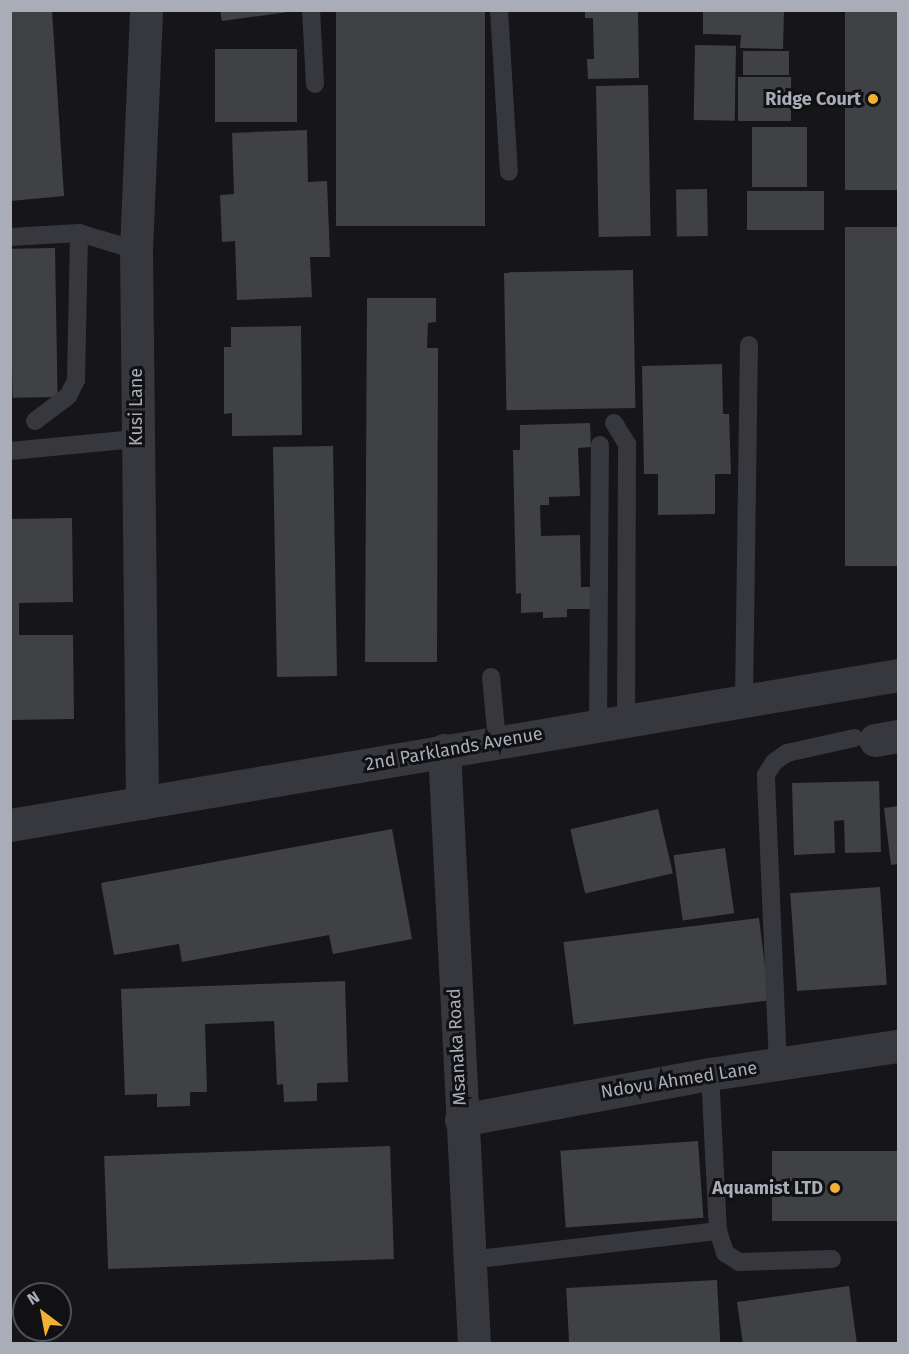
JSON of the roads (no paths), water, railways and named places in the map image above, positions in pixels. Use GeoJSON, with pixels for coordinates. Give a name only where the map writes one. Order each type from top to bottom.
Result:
{"type":"FeatureCollection","features":[{"type":"Feature","properties":{"kind":"street","name":"Kusi Lane"},"geometry":{"type":"LineString","coordinates":[[142,803],[135,439],[136,250],[146,10]]}},
{"type":"Feature","properties":{"kind":"street","name":"2nd Parklands Avenue"},"geometry":{"type":"LineString","coordinates":[[10,825],[898,675]]}},
{"type":"Feature","properties":{"kind":"street","name":"Msanaka Road"},"geometry":{"type":"LineString","coordinates":[[444,750],[474,1344]]}},
{"type":"Feature","properties":{"kind":"street","name":"Ndovu Ahmed Lane"},"geometry":{"type":"LineString","coordinates":[[461,1120],[710,1074],[898,1046]]}},
{"type":"Feature","properties":{"kind":"lane"},"geometry":{"type":"LineString","coordinates":[[311,10],[315,84]]}},
{"type":"Feature","properties":{"kind":"lane"},"geometry":{"type":"LineString","coordinates":[[499,10],[509,172]]}},
{"type":"Feature","properties":{"kind":"lane"},"geometry":{"type":"LineString","coordinates":[[10,237],[79,233],[136,250]]}},
{"type":"Feature","properties":{"kind":"lane"},"geometry":{"type":"LineString","coordinates":[[35,422],[68,396],[76,380],[79,233]]}},
{"type":"Feature","properties":{"kind":"lane"},"geometry":{"type":"LineString","coordinates":[[744,700],[749,345]]}},
{"type":"Feature","properties":{"kind":"lane"},"geometry":{"type":"LineString","coordinates":[[612,722],[627,444],[614,423]]}},
{"type":"Feature","properties":{"kind":"lane"},"geometry":{"type":"LineString","coordinates":[[10,451],[135,439]]}},
{"type":"Feature","properties":{"kind":"lane"},"geometry":{"type":"LineString","coordinates":[[600,445],[612,722]]}},
{"type":"Feature","properties":{"kind":"lane"},"geometry":{"type":"LineString","coordinates":[[491,677],[497,741]]}},
{"type":"Feature","properties":{"kind":"lane"},"geometry":{"type":"LineString","coordinates":[[778,1065],[766,775],[774,762],[787,753],[876,738]]}},
{"type":"Feature","properties":{"kind":"lane"},"geometry":{"type":"LineString","coordinates":[[710,1074],[718,1231],[725,1253],[739,1262],[832,1259]]}},
{"type":"Feature","properties":{"kind":"lane"},"geometry":{"type":"LineString","coordinates":[[470,1260],[718,1231]]}},
{"type":"Feature","properties":{"kind":"place","name":"Ridge Court"},"geometry":{"type":"Point","coordinates":[873,99]}},
{"type":"Feature","properties":{"kind":"place","name":"Aquamist LTD"},"geometry":{"type":"Point","coordinates":[835,1188]}}]}
